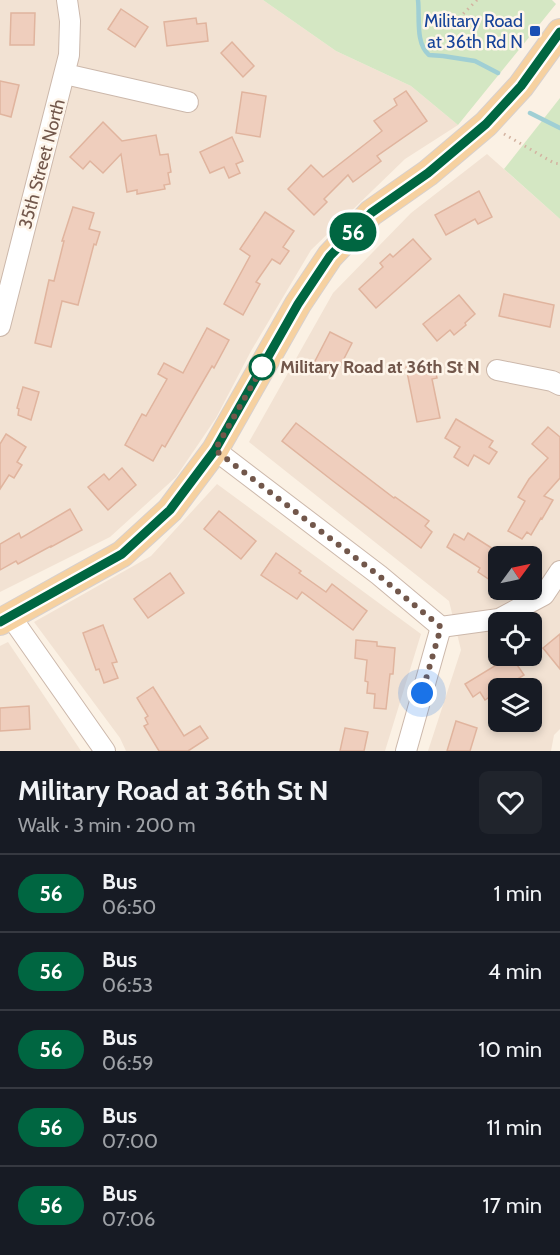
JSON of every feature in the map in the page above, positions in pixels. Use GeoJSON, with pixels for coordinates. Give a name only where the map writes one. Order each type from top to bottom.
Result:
{"type":"FeatureCollection","features":[{"type":"Feature","properties":{"kind":"main road"},"geometry":{"type":"LineString","coordinates":[[6,620],[122,554],[170,510],[215,450],[298,304],[330,256],[371,213],[428,173],[486,124],[521,86],[560,32]]}},
{"type":"Feature","properties":{"kind":"street","name":"35th Street North"},"geometry":{"type":"LineString","coordinates":[[0,326],[69,55],[70,21],[67,0]]}},
{"type":"Feature","properties":{"kind":"street"},"geometry":{"type":"LineString","coordinates":[[65,74],[188,102]]}},
{"type":"Feature","properties":{"kind":"street"},"geometry":{"type":"LineString","coordinates":[[496,370],[552,381],[560,385]]}},
{"type":"Feature","properties":{"kind":"street"},"geometry":{"type":"LineString","coordinates":[[215,450],[378,575],[441,627],[499,619],[544,595],[560,571]]}},
{"type":"Feature","properties":{"kind":"street"},"geometry":{"type":"LineString","coordinates":[[6,620],[105,751]]}},
{"type":"Feature","properties":{"kind":"street"},"geometry":{"type":"LineString","coordinates":[[406,751],[441,627]]}},
{"type":"Feature","properties":{"kind":"path"},"geometry":{"type":"LineString","coordinates":[[459,18],[477,0]]}},
{"type":"Feature","properties":{"kind":"path"},"geometry":{"type":"LineString","coordinates":[[502,134],[554,163],[560,164]]}},
{"type":"Feature","properties":{"kind":"shaded area"},"geometry":{"type":"Polygon","coordinates":[[[0,0],[263,0],[336,51],[411,86],[458,125],[405,159],[311,250],[251,351],[216,418],[176,477],[110,537],[0,592],[0,0]]]}},
{"type":"Feature","properties":{"kind":"shaded area"},"geometry":{"type":"Polygon","coordinates":[[[487,154],[560,219],[560,729],[554,735],[551,751],[428,751],[461,650],[449,601],[249,442],[333,293],[411,213],[487,154]]]}},
{"type":"Feature","properties":{"kind":"shaded area"},"geometry":{"type":"Polygon","coordinates":[[[217,484],[421,634],[385,751],[126,751],[120,738],[34,622],[151,556],[217,484]]]}},
{"type":"Feature","properties":{"kind":"shaded area"},"geometry":{"type":"Polygon","coordinates":[[[8,642],[81,751],[0,751],[0,646],[8,642]]]}},
{"type":"Feature","properties":{"kind":"green space"},"geometry":{"type":"Polygon","coordinates":[[[263,0],[552,0],[556,4],[458,125],[411,86],[336,51],[263,0]]]}},
{"type":"Feature","properties":{"kind":"green space"},"geometry":{"type":"Polygon","coordinates":[[[560,98],[560,219],[504,169],[560,98]]]}},
{"type":"Feature","properties":{"kind":"building"},"geometry":{"type":"Polygon","coordinates":[[[121,9],[148,27],[135,47],[108,29],[121,9]]]}},
{"type":"Feature","properties":{"kind":"building"},"geometry":{"type":"Polygon","coordinates":[[[11,13],[35,13],[34,45],[10,45],[11,13]]]}},
{"type":"Feature","properties":{"kind":"building"},"geometry":{"type":"Polygon","coordinates":[[[196,18],[197,24],[206,23],[208,41],[167,46],[164,22],[196,18]]]}},
{"type":"Feature","properties":{"kind":"building"},"geometry":{"type":"Polygon","coordinates":[[[232,42],[254,66],[243,77],[221,53],[232,42]]]}},
{"type":"Feature","properties":{"kind":"building"},"geometry":{"type":"Polygon","coordinates":[[[0,81],[19,85],[11,117],[0,114],[0,81]]]}},
{"type":"Feature","properties":{"kind":"building"},"geometry":{"type":"Polygon","coordinates":[[[406,91],[427,121],[377,156],[381,161],[353,182],[348,175],[324,199],[327,202],[314,215],[288,189],[311,165],[323,177],[382,131],[374,121],[397,105],[394,99],[406,91]]]}},
{"type":"Feature","properties":{"kind":"building"},"geometry":{"type":"Polygon","coordinates":[[[242,92],[266,96],[260,137],[236,133],[242,92]]]}},
{"type":"Feature","properties":{"kind":"building"},"geometry":{"type":"Polygon","coordinates":[[[103,122],[122,141],[156,135],[160,155],[168,154],[171,172],[168,173],[170,184],[164,185],[165,189],[137,194],[137,190],[127,192],[121,154],[103,173],[90,161],[83,169],[70,157],[103,122]]]}},
{"type":"Feature","properties":{"kind":"building"},"geometry":{"type":"Polygon","coordinates":[[[232,137],[243,161],[236,164],[240,173],[229,178],[224,167],[210,173],[200,152],[232,137]]]}},
{"type":"Feature","properties":{"kind":"building"},"geometry":{"type":"Polygon","coordinates":[[[479,191],[492,217],[478,224],[475,219],[446,235],[435,215],[479,191]]]}},
{"type":"Feature","properties":{"kind":"building"},"geometry":{"type":"Polygon","coordinates":[[[73,207],[94,213],[89,229],[100,232],[96,245],[94,244],[78,305],[62,301],[51,347],[35,343],[49,280],[54,281],[64,241],[62,241],[73,207]]]}},
{"type":"Feature","properties":{"kind":"building"},"geometry":{"type":"Polygon","coordinates":[[[265,212],[294,231],[283,247],[289,251],[280,264],[272,259],[256,282],[260,284],[243,315],[224,304],[250,256],[240,249],[265,212]]]}},
{"type":"Feature","properties":{"kind":"building"},"geometry":{"type":"Polygon","coordinates":[[[413,239],[431,259],[376,308],[359,289],[383,267],[380,263],[390,254],[393,257],[413,239]]]}},
{"type":"Feature","properties":{"kind":"building"},"geometry":{"type":"Polygon","coordinates":[[[504,294],[554,305],[550,327],[499,316],[504,294]]]}},
{"type":"Feature","properties":{"kind":"building"},"geometry":{"type":"Polygon","coordinates":[[[459,295],[475,314],[454,335],[450,330],[437,341],[423,324],[459,295]]]}},
{"type":"Feature","properties":{"kind":"building"},"geometry":{"type":"Polygon","coordinates":[[[207,328],[229,340],[165,447],[162,445],[153,461],[125,445],[142,414],[146,416],[167,379],[158,374],[164,363],[183,373],[207,328]]]}},
{"type":"Feature","properties":{"kind":"building"},"geometry":{"type":"Polygon","coordinates":[[[330,332],[352,343],[335,376],[313,365],[330,332]]]}},
{"type":"Feature","properties":{"kind":"building"},"geometry":{"type":"Polygon","coordinates":[[[433,362],[437,378],[432,379],[440,418],[417,422],[406,367],[433,362]]]}},
{"type":"Feature","properties":{"kind":"building"},"geometry":{"type":"Polygon","coordinates":[[[23,387],[39,392],[31,420],[18,415],[19,409],[17,408],[23,387]]]}},
{"type":"Feature","properties":{"kind":"building"},"geometry":{"type":"Polygon","coordinates":[[[456,419],[493,441],[489,447],[497,452],[489,464],[474,455],[468,466],[454,457],[460,447],[445,438],[456,419]]]}},
{"type":"Feature","properties":{"kind":"building"},"geometry":{"type":"Polygon","coordinates":[[[296,423],[394,498],[429,521],[425,526],[432,532],[421,548],[282,441],[296,423]]]}},
{"type":"Feature","properties":{"kind":"building"},"geometry":{"type":"Polygon","coordinates":[[[548,427],[560,437],[560,478],[544,496],[553,500],[542,519],[531,535],[527,532],[522,539],[508,531],[525,501],[518,497],[529,479],[548,458],[532,444],[548,427]]]}},
{"type":"Feature","properties":{"kind":"building"},"geometry":{"type":"Polygon","coordinates":[[[6,434],[26,447],[17,462],[22,465],[14,478],[9,475],[0,489],[0,444],[6,434]]]}},
{"type":"Feature","properties":{"kind":"building"},"geometry":{"type":"Polygon","coordinates":[[[122,468],[136,485],[108,510],[88,487],[104,474],[109,480],[122,468]]]}},
{"type":"Feature","properties":{"kind":"building"},"geometry":{"type":"Polygon","coordinates":[[[70,509],[82,530],[18,564],[16,561],[0,570],[0,544],[19,533],[21,538],[70,509]]]}},
{"type":"Feature","properties":{"kind":"building"},"geometry":{"type":"Polygon","coordinates":[[[219,511],[256,541],[241,559],[204,529],[219,511]]]}},
{"type":"Feature","properties":{"kind":"building"},"geometry":{"type":"Polygon","coordinates":[[[468,533],[489,546],[488,579],[478,572],[480,568],[447,547],[454,534],[464,540],[468,533]]]}},
{"type":"Feature","properties":{"kind":"building"},"geometry":{"type":"Polygon","coordinates":[[[276,553],[326,592],[332,584],[367,611],[353,630],[302,592],[297,599],[261,575],[276,553]]]}},
{"type":"Feature","properties":{"kind":"building"},"geometry":{"type":"Polygon","coordinates":[[[170,573],[184,593],[148,618],[134,599],[170,573]]]}},
{"type":"Feature","properties":{"kind":"building"},"geometry":{"type":"Polygon","coordinates":[[[103,625],[117,662],[112,663],[118,678],[104,683],[99,669],[96,670],[83,633],[103,625]]]}},
{"type":"Feature","properties":{"kind":"building"},"geometry":{"type":"Polygon","coordinates":[[[560,634],[560,669],[543,648],[560,634]]]}},
{"type":"Feature","properties":{"kind":"building"},"geometry":{"type":"Polygon","coordinates":[[[356,640],[377,642],[377,646],[395,648],[393,674],[390,674],[386,709],[374,708],[375,694],[367,693],[368,682],[365,681],[367,660],[355,658],[356,640]]]}},
{"type":"Feature","properties":{"kind":"building"},"geometry":{"type":"Polygon","coordinates":[[[495,666],[518,666],[524,675],[519,678],[488,678],[488,698],[485,700],[480,692],[473,697],[465,684],[495,666]]]}},
{"type":"Feature","properties":{"kind":"building"},"geometry":{"type":"Polygon","coordinates":[[[153,687],[184,736],[200,726],[208,738],[188,751],[159,751],[144,726],[148,724],[145,718],[148,716],[137,698],[153,687]]]}},
{"type":"Feature","properties":{"kind":"building"},"geometry":{"type":"Polygon","coordinates":[[[29,706],[30,729],[0,731],[0,708],[29,706]]]}},
{"type":"Feature","properties":{"kind":"building"},"geometry":{"type":"Polygon","coordinates":[[[456,721],[477,728],[470,751],[447,751],[456,721]]]}},
{"type":"Feature","properties":{"kind":"building"},"geometry":{"type":"Polygon","coordinates":[[[345,728],[368,732],[364,751],[340,751],[345,728]]]}},
{"type":"Feature","properties":{"kind":"waterway"},"geometry":{"type":"LineString","coordinates":[[418,0],[420,37],[429,55],[475,61],[498,73]]}},
{"type":"Feature","properties":{"kind":"waterway"},"geometry":{"type":"LineString","coordinates":[[530,113],[560,128]]}},
{"type":"Feature","properties":{"kind":"bus line","name":"56"},"geometry":{"type":"LineString","coordinates":[[0,622],[122,554],[170,510],[215,450],[298,304],[330,256],[371,213],[428,173],[486,124],[521,86],[560,32]]}},
{"type":"Feature","properties":{"kind":"place","name":"Military Road at 36th Rd N"},"geometry":{"type":"Point","coordinates":[535,31]}},
{"type":"Feature","properties":{"kind":"place","name":"Military Road at 36th St N"},"geometry":{"type":"Point","coordinates":[262,367]}},
{"type":"Feature","properties":{"kind":"route"},"geometry":{"type":"LineString","coordinates":[[262,367],[267,359],[215,450],[378,575],[441,627],[422,693]]}}]}
